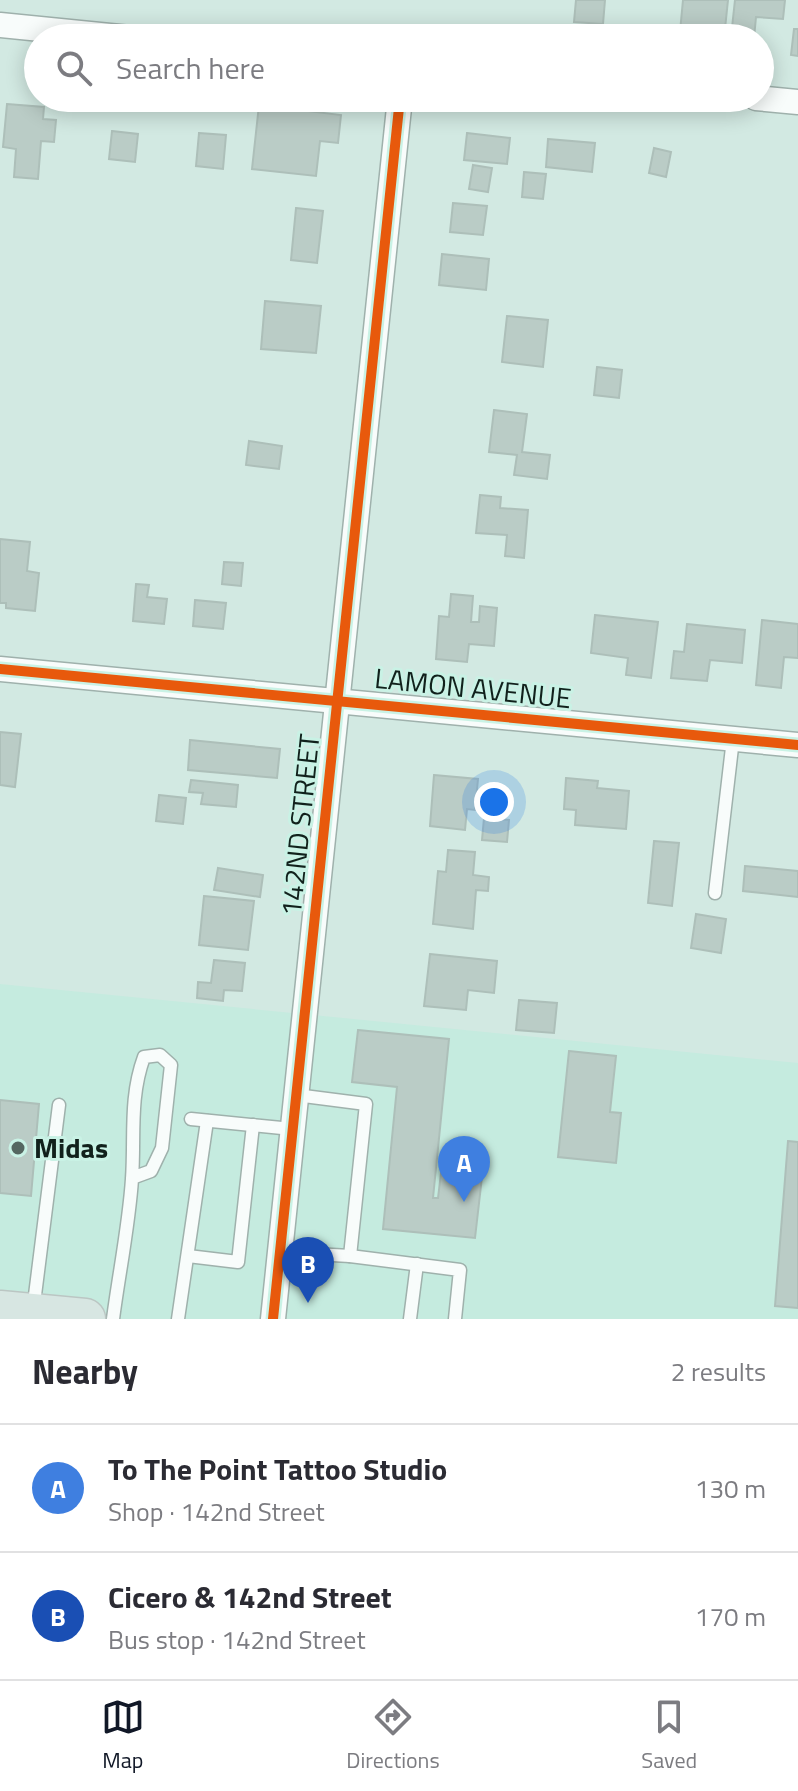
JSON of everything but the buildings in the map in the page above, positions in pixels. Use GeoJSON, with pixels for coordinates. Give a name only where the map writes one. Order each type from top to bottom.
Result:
{"type":"FeatureCollection","features":[{"type":"Feature","properties":{"kind":"street"},"geometry":{"type":"LineString","coordinates":[[0,25],[24,27]]}},
{"type":"Feature","properties":{"kind":"street"},"geometry":{"type":"LineString","coordinates":[[774,100],[798,102]]}},
{"type":"Feature","properties":{"kind":"street","name":"142ND STREET"},"geometry":{"type":"LineString","coordinates":[[273,1319],[399,112]]}},
{"type":"Feature","properties":{"kind":"street","name":"LAMON AVENUE"},"geometry":{"type":"LineString","coordinates":[[0,669],[798,745]]}},
{"type":"Feature","properties":{"kind":"lane"},"geometry":{"type":"LineString","coordinates":[[715,893],[733,739]]}},
{"type":"Feature","properties":{"kind":"lane"},"geometry":{"type":"LineString","coordinates":[[113,1319],[132,1178],[131,1119],[137,1077],[144,1057],[160,1055],[171,1065],[162,1148],[151,1171],[132,1178]]}},
{"type":"Feature","properties":{"kind":"lane"},"geometry":{"type":"LineString","coordinates":[[296,1095],[366,1104],[350,1256]]}},
{"type":"Feature","properties":{"kind":"lane"},"geometry":{"type":"LineString","coordinates":[[49,1316],[59,1105]]}},
{"type":"Feature","properties":{"kind":"lane"},"geometry":{"type":"LineString","coordinates":[[191,1119],[292,1129]]}},
{"type":"Feature","properties":{"kind":"lane"},"geometry":{"type":"LineString","coordinates":[[178,1319],[207,1121]]}},
{"type":"Feature","properties":{"kind":"lane"},"geometry":{"type":"LineString","coordinates":[[188,1256],[238,1262],[253,1125]]}},
{"type":"Feature","properties":{"kind":"lane"},"geometry":{"type":"LineString","coordinates":[[280,1252],[350,1256],[460,1270],[455,1319]]}},
{"type":"Feature","properties":{"kind":"lane"},"geometry":{"type":"LineString","coordinates":[[410,1319],[417,1264]]}},
{"type":"Feature","properties":{"kind":"shaded area"},"geometry":{"type":"Polygon","coordinates":[[[0,984],[798,1063],[798,1319],[0,1319],[0,984]]]}},
{"type":"Feature","properties":{"kind":"cycle path"},"geometry":{"type":"LineString","coordinates":[[273,1319],[399,112]]}},
{"type":"Feature","properties":{"kind":"cycle path"},"geometry":{"type":"LineString","coordinates":[[0,669],[798,745]]}},
{"type":"Feature","properties":{"kind":"place","name":"Midas"},"geometry":{"type":"Point","coordinates":[18,1148]}},
{"type":"Feature","properties":{"kind":"place","name":"To The Point Tattoo Studio"},"geometry":{"type":"Point","coordinates":[464,1202]}},
{"type":"Feature","properties":{"kind":"place","name":"Cicero & 142nd Street"},"geometry":{"type":"Point","coordinates":[308,1303]}}]}
